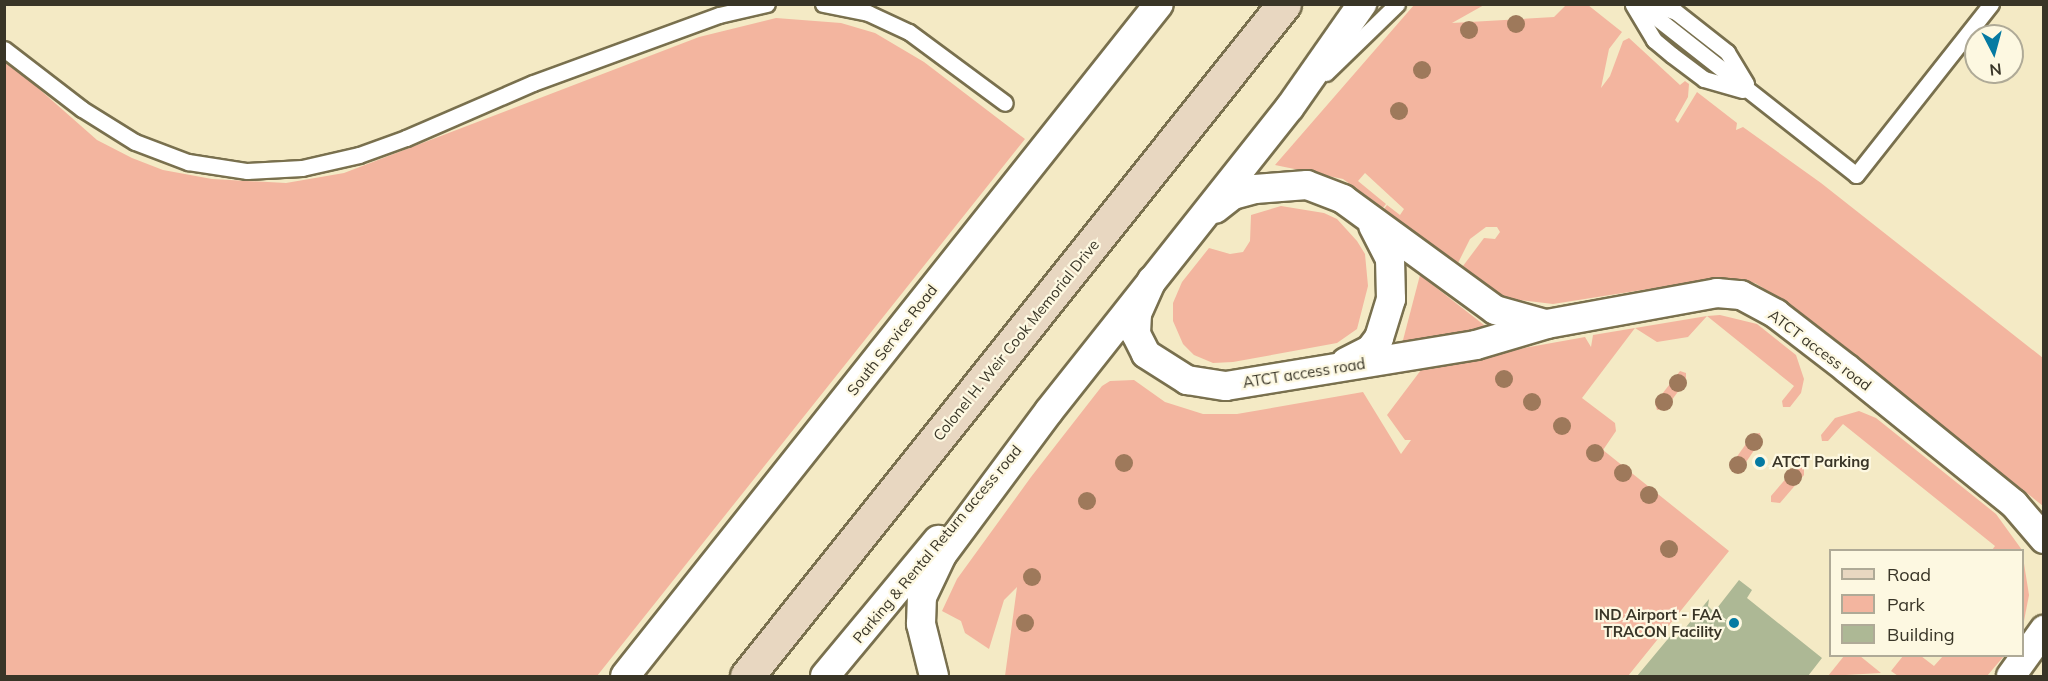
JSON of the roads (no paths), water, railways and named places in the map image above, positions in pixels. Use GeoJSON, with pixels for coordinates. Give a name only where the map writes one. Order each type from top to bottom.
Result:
{"type":"FeatureCollection","features":[{"type":"Feature","properties":{"kind":"street","name":"South Service Road"},"geometry":{"type":"LineString","coordinates":[[625,676],[1159,4]]}},
{"type":"Feature","properties":{"kind":"street","name":"Colonel H. Weir Cook Memorial Drive"},"geometry":{"type":"LineString","coordinates":[[747,676],[1284,4]]}},
{"type":"Feature","properties":{"kind":"street"},"geometry":{"type":"LineString","coordinates":[[934,676],[921,624],[922,597],[942,555],[1049,411],[1290,107],[1362,4]]}},
{"type":"Feature","properties":{"kind":"street","name":"ATCT access road"},"geometry":{"type":"LineString","coordinates":[[1200,220],[1233,195],[1280,184],[1307,185],[1343,200],[1495,310],[1547,324]]}},
{"type":"Feature","properties":{"kind":"street"},"geometry":{"type":"LineString","coordinates":[[1324,370],[1370,350],[1385,325],[1392,288],[1390,259],[1366,217]]}},
{"type":"Feature","properties":{"kind":"street","name":"ATCT access road"},"geometry":{"type":"LineString","coordinates":[[1152,280],[1137,314],[1136,334],[1146,354],[1167,370],[1188,380],[1226,386],[1476,345],[1547,324],[1716,293],[1741,295],[1776,314],[1970,468],[2014,504],[2043,539]]}},
{"type":"Feature","properties":{"kind":"street","name":"Parking & Rental Return access road"},"geometry":{"type":"LineString","coordinates":[[825,676],[1049,411]]}},
{"type":"Feature","properties":{"kind":"street"},"geometry":{"type":"LineString","coordinates":[[2011,676],[2043,630]]}},
{"type":"Feature","properties":{"kind":"lane"},"geometry":{"type":"LineString","coordinates":[[4,49],[82,109],[135,142],[188,162],[247,171],[302,168],[396,141],[533,83],[719,15],[767,4]]}},
{"type":"Feature","properties":{"kind":"lane"},"geometry":{"type":"LineString","coordinates":[[823,4],[868,13],[909,32],[1005,103]]}},
{"type":"Feature","properties":{"kind":"lane"},"geometry":{"type":"LineString","coordinates":[[1290,107],[1397,4]]}},
{"type":"Feature","properties":{"kind":"lane"},"geometry":{"type":"LineString","coordinates":[[1633,4],[1654,40],[1704,79],[1751,92]]}},
{"type":"Feature","properties":{"kind":"lane"},"geometry":{"type":"LineString","coordinates":[[1639,4],[1856,175],[1991,4]]}},
{"type":"Feature","properties":{"kind":"lane"},"geometry":{"type":"LineString","coordinates":[[1653,4],[1676,12],[1727,52],[1751,92]]}},
{"type":"Feature","properties":{"kind":"place","name":"ATCT Parking"},"geometry":{"type":"Point","coordinates":[1760,462]}},
{"type":"Feature","properties":{"kind":"place","name":"IND Airport - FAA TRACON Facility"},"geometry":{"type":"Point","coordinates":[1734,623]}}]}
